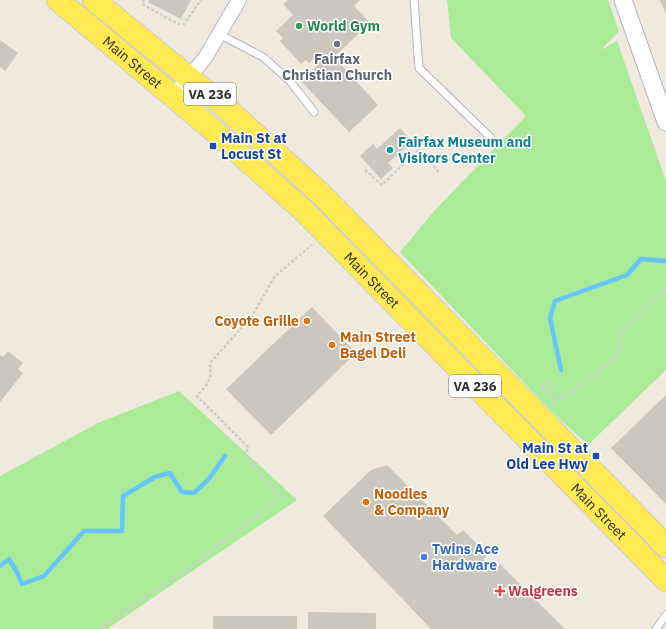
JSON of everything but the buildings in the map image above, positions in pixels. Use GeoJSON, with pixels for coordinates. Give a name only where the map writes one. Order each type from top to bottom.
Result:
{"type":"FeatureCollection","features":[{"type":"Feature","properties":{"kind":"main road","name":"Main Street"},"geometry":{"type":"LineString","coordinates":[[58,0],[173,96],[304,211],[666,580]]}},
{"type":"Feature","properties":{"kind":"main road","name":"Main Street"},"geometry":{"type":"LineString","coordinates":[[94,0],[225,107],[321,194],[666,546]]}},
{"type":"Feature","properties":{"kind":"street"},"geometry":{"type":"LineString","coordinates":[[173,96],[205,58],[239,0]]}},
{"type":"Feature","properties":{"kind":"street"},"geometry":{"type":"LineString","coordinates":[[623,0],[666,122]]}},
{"type":"Feature","properties":{"kind":"lane"},"geometry":{"type":"LineString","coordinates":[[414,0],[419,68],[491,138]]}},
{"type":"Feature","properties":{"kind":"lane"},"geometry":{"type":"LineString","coordinates":[[219,34],[263,57],[290,81],[314,112]]}},
{"type":"Feature","properties":{"kind":"lane"},"geometry":{"type":"LineString","coordinates":[[656,629],[666,616]]}},
{"type":"Feature","properties":{"kind":"path"},"geometry":{"type":"LineString","coordinates":[[144,0],[142,4],[178,24],[184,24],[201,0]]}},
{"type":"Feature","properties":{"kind":"path"},"geometry":{"type":"LineString","coordinates":[[365,170],[382,185],[418,150],[438,172]]}},
{"type":"Feature","properties":{"kind":"path"},"geometry":{"type":"LineString","coordinates":[[98,629],[200,561],[281,498],[246,457],[248,447],[197,396],[208,384],[212,376],[210,363],[252,316],[275,276],[312,244]]}},
{"type":"Feature","properties":{"kind":"path"},"geometry":{"type":"LineString","coordinates":[[555,402],[541,387],[546,383],[562,400],[611,362],[616,357],[619,349],[620,332],[666,287]]}},
{"type":"Feature","properties":{"kind":"green space"},"geometry":{"type":"Polygon","coordinates":[[[447,0],[608,0],[619,31],[601,50],[617,41],[666,181],[666,370],[588,445],[549,409],[400,252],[436,209],[526,116],[451,38],[447,0]]]}},
{"type":"Feature","properties":{"kind":"green space"},"geometry":{"type":"Polygon","coordinates":[[[179,391],[297,500],[107,629],[0,629],[0,476],[98,423],[179,391]]]}},
{"type":"Feature","properties":{"kind":"waterway"},"geometry":{"type":"LineString","coordinates":[[561,370],[550,318],[555,301],[627,275],[641,259],[666,261]]}},
{"type":"Feature","properties":{"kind":"waterway"},"geometry":{"type":"LineString","coordinates":[[0,566],[9,559],[22,584],[44,576],[84,531],[122,531],[123,496],[155,477],[170,473],[182,492],[194,493],[208,480],[225,456]]}},
{"type":"Feature","properties":{"kind":"place","name":"World Gym"},"geometry":{"type":"Point","coordinates":[299,26]}},
{"type":"Feature","properties":{"kind":"place","name":"Fairfax Christian Church"},"geometry":{"type":"Point","coordinates":[337,44]}},
{"type":"Feature","properties":{"kind":"place","name":"Main St at Locust St"},"geometry":{"type":"Point","coordinates":[213,146]}},
{"type":"Feature","properties":{"kind":"place","name":"Fairfax Museum and Visitors Center"},"geometry":{"type":"Point","coordinates":[390,150]}},
{"type":"Feature","properties":{"kind":"place","name":"Coyote Grille"},"geometry":{"type":"Point","coordinates":[307,321]}},
{"type":"Feature","properties":{"kind":"place","name":"Main Street Bagel Deli"},"geometry":{"type":"Point","coordinates":[332,345]}},
{"type":"Feature","properties":{"kind":"place","name":"Main St at Old Lee Hwy"},"geometry":{"type":"Point","coordinates":[596,456]}},
{"type":"Feature","properties":{"kind":"place","name":"Noodles & Company"},"geometry":{"type":"Point","coordinates":[366,502]}},
{"type":"Feature","properties":{"kind":"place","name":"Twins Ace Hardware"},"geometry":{"type":"Point","coordinates":[424,557]}},
{"type":"Feature","properties":{"kind":"place","name":"Walgreens"},"geometry":{"type":"Point","coordinates":[500,591]}}]}
